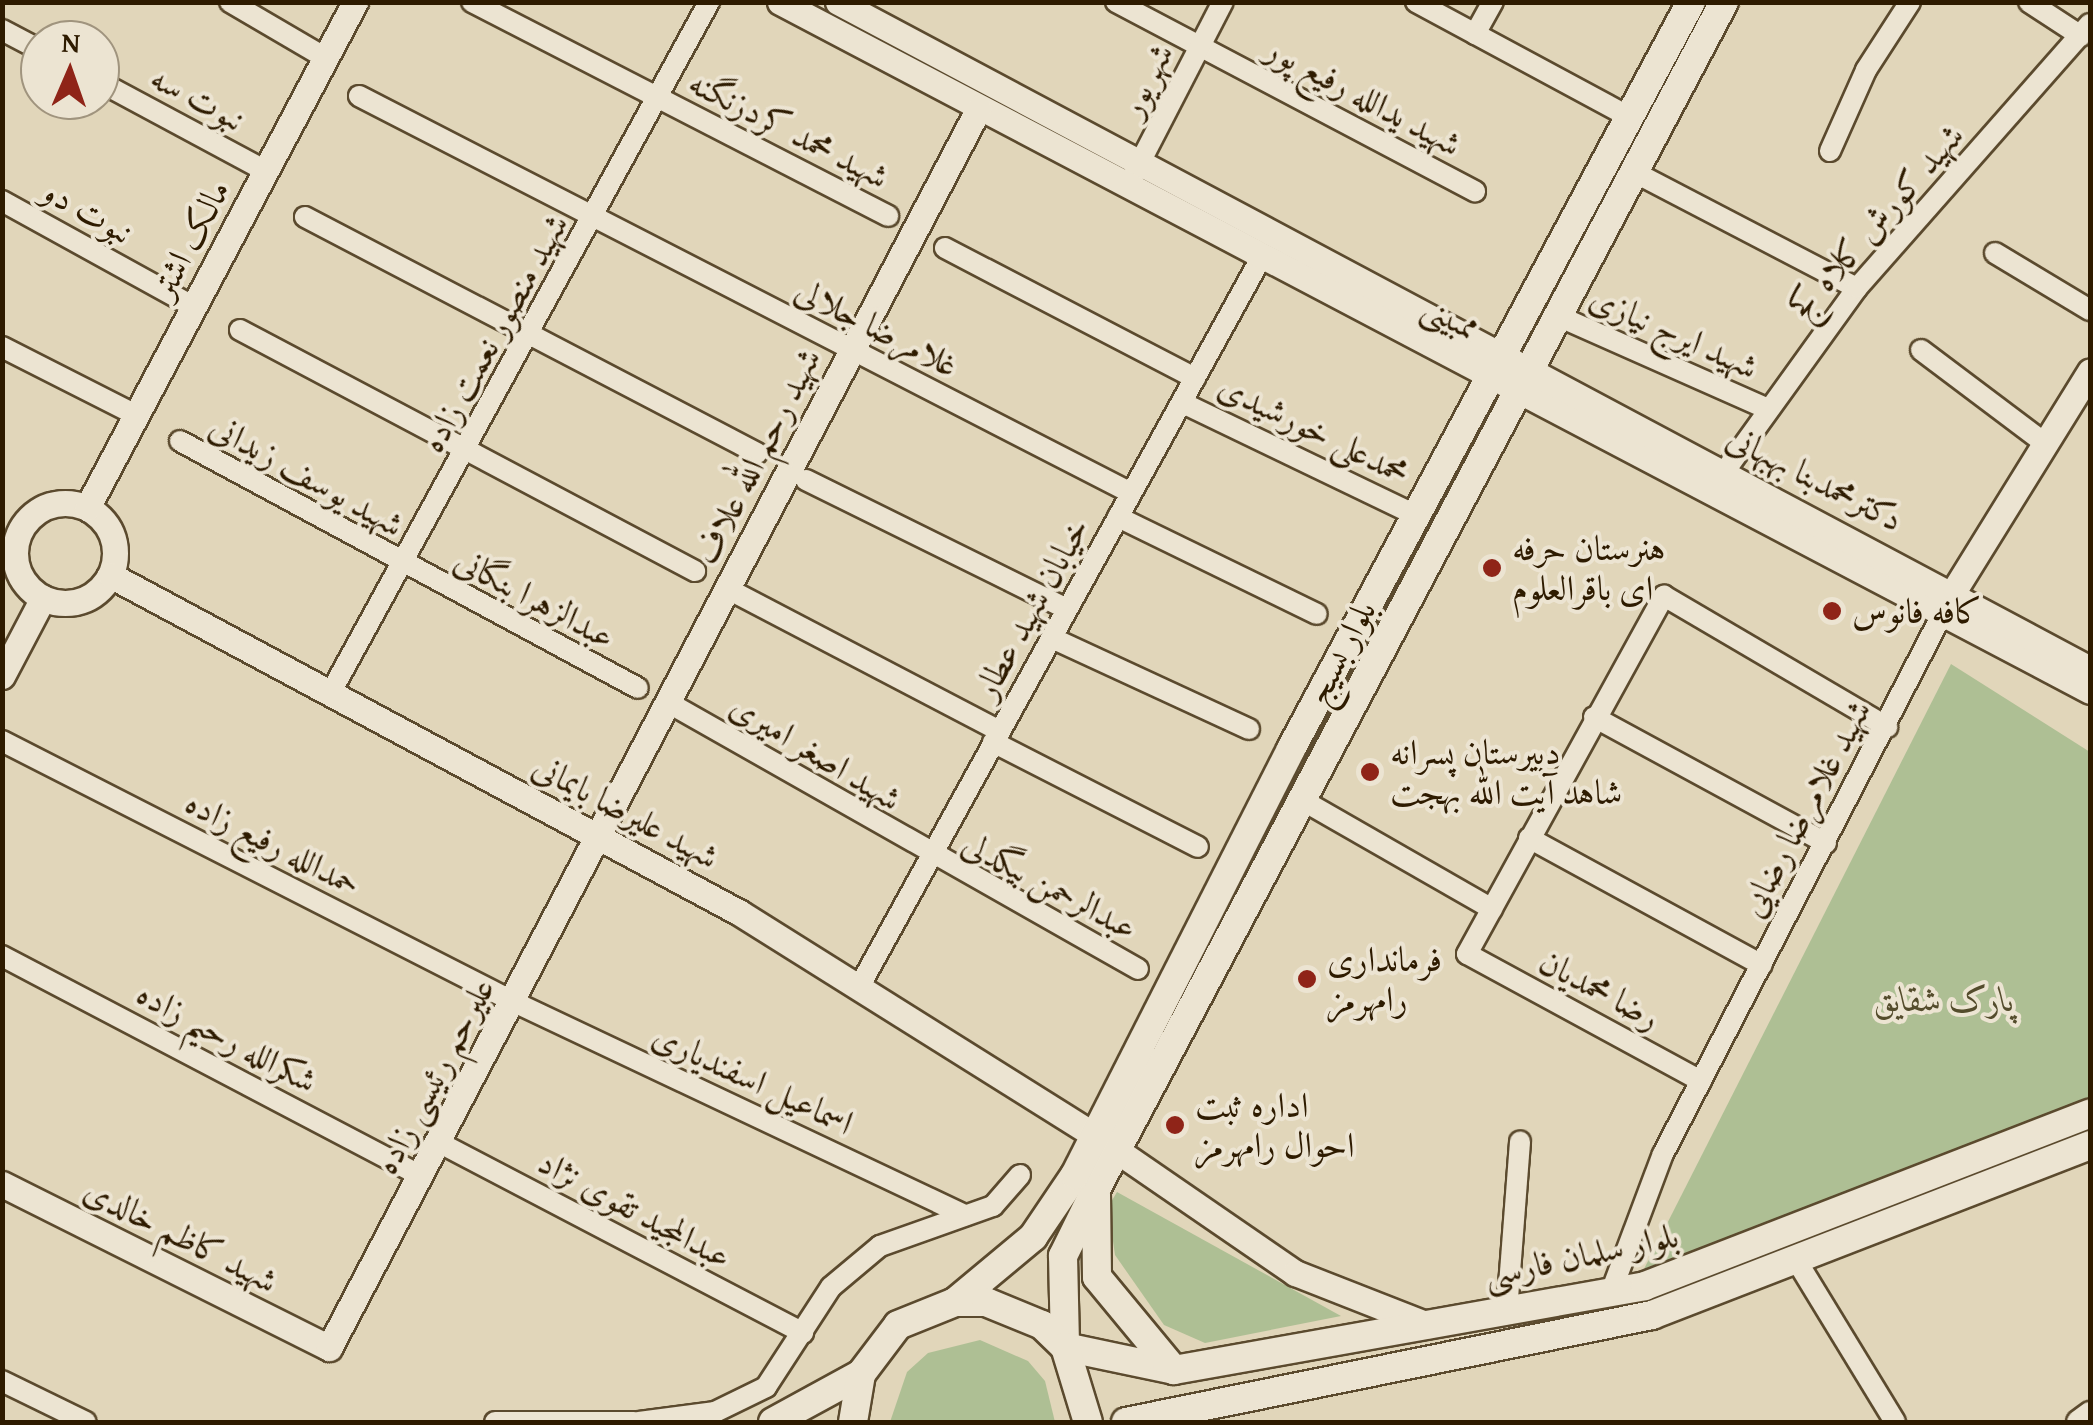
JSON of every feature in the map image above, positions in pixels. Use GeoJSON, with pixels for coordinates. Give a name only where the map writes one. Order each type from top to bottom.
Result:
{"type":"FeatureCollection","features":[{"type":"Feature","properties":{"kind":"main road","name":"بلوار بسیج"},"geometry":{"type":"LineString","coordinates":[[955,1302],[1034,1236],[1094,1135],[1311,712],[1691,2]]}},
{"type":"Feature","properties":{"kind":"main road","name":"بلوار بسیج"},"geometry":{"type":"LineString","coordinates":[[1088,1422],[1064,1347],[1063,1256],[1724,2]]}},
{"type":"Feature","properties":{"kind":"main road"},"geometry":{"type":"LineString","coordinates":[[1311,712],[1342,730]]}},
{"type":"Feature","properties":{"kind":"main road","name":"بلوار سلمان فارسی"},"geometry":{"type":"LineString","coordinates":[[1064,1347],[1174,1370],[1610,1292],[1724,1261],[2090,1113]]}},
{"type":"Feature","properties":{"kind":"main road","name":"بلوار سلمان فارسی"},"geometry":{"type":"LineString","coordinates":[[1126,1422],[1235,1412],[1652,1314],[1798,1263],[2090,1145]]}},
{"type":"Feature","properties":{"kind":"main road"},"geometry":{"type":"LineString","coordinates":[[1096,1189],[1097,1277],[1174,1370]]}},
{"type":"Feature","properties":{"kind":"main road"},"geometry":{"type":"LineString","coordinates":[[1034,1236],[1063,1256]]}},
{"type":"Feature","properties":{"kind":"main road"},"geometry":{"type":"LineString","coordinates":[[773,1422],[861,1374],[898,1325],[955,1302],[1016,1310],[1064,1347]]}},
{"type":"Feature","properties":{"kind":"main road"},"geometry":{"type":"LineString","coordinates":[[853,1422],[861,1374]]}},
{"type":"Feature","properties":{"kind":"street"},"geometry":{"type":"LineString","coordinates":[[230,2],[326,58]]}},
{"type":"Feature","properties":{"kind":"street","name":"مالک اشتر"},"geometry":{"type":"LineString","coordinates":[[86,508],[355,2]]}},
{"type":"Feature","properties":{"kind":"street","name":"شهید محمد کردزنگنه"},"geometry":{"type":"LineString","coordinates":[[472,2],[888,216]]}},
{"type":"Feature","properties":{"kind":"street","name":"شهید منصور نعمت زاده"},"geometry":{"type":"LineString","coordinates":[[331,692],[526,333],[660,100],[709,2]]}},
{"type":"Feature","properties":{"kind":"street","name":"ممبینی"},"geometry":{"type":"LineString","coordinates":[[780,2],[1261,258],[1498,366]]}},
{"type":"Feature","properties":{"kind":"street","name":"ممبینی"},"geometry":{"type":"LineString","coordinates":[[838,2],[1140,163],[1498,366]]}},
{"type":"Feature","properties":{"kind":"street","name":"شهید یدالله رفیع پور"},"geometry":{"type":"LineString","coordinates":[[1116,2],[1475,191]]}},
{"type":"Feature","properties":{"kind":"street","name":"شهریور"},"geometry":{"type":"LineString","coordinates":[[1128,187],[1223,2]]}},
{"type":"Feature","properties":{"kind":"street"},"geometry":{"type":"LineString","coordinates":[[1416,2],[1630,117]]}},
{"type":"Feature","properties":{"kind":"street"},"geometry":{"type":"LineString","coordinates":[[1476,34],[1493,2]]}},
{"type":"Feature","properties":{"kind":"street"},"geometry":{"type":"LineString","coordinates":[[1830,152],[1866,70],[1910,2]]}},
{"type":"Feature","properties":{"kind":"street"},"geometry":{"type":"LineString","coordinates":[[2030,2],[2086,30]]}},
{"type":"Feature","properties":{"kind":"street","name":"شهید کورش کلاه کج"},"geometry":{"type":"LineString","coordinates":[[1725,470],[1763,407],[1857,288],[2086,30]]}},
{"type":"Feature","properties":{"kind":"street","name":"نبوت سه"},"geometry":{"type":"LineString","coordinates":[[120,93],[266,171]]}},
{"type":"Feature","properties":{"kind":"street","name":"غلامرضا جلالی"},"geometry":{"type":"LineString","coordinates":[[358,96],[1131,493]]}},
{"type":"Feature","properties":{"kind":"street","name":"شهید رحم الله علاف"},"geometry":{"type":"LineString","coordinates":[[600,837],[979,108]]}},
{"type":"Feature","properties":{"kind":"street"},"geometry":{"type":"LineString","coordinates":[[1634,172],[1857,288]]}},
{"type":"Feature","properties":{"kind":"street","name":"نبوت دو"},"geometry":{"type":"LineString","coordinates":[[2,201],[194,307]]}},
{"type":"Feature","properties":{"kind":"street"},"geometry":{"type":"LineString","coordinates":[[304,217],[756,453]]}},
{"type":"Feature","properties":{"kind":"street"},"geometry":{"type":"LineString","coordinates":[[945,248],[1195,378]]}},
{"type":"Feature","properties":{"kind":"street"},"geometry":{"type":"LineString","coordinates":[[1995,253],[2090,310]]}},
{"type":"Feature","properties":{"kind":"street","name":"خیابان شهید عطار"},"geometry":{"type":"LineString","coordinates":[[858,989],[1261,258]]}},
{"type":"Feature","properties":{"kind":"street","name":"شهید ایرج نیازی"},"geometry":{"type":"LineString","coordinates":[[1558,316],[1763,407]]}},
{"type":"Feature","properties":{"kind":"street"},"geometry":{"type":"LineString","coordinates":[[240,330],[695,571]]}},
{"type":"Feature","properties":{"kind":"street"},"geometry":{"type":"LineString","coordinates":[[2,346],[136,416]]}},
{"type":"Feature","properties":{"kind":"street"},"geometry":{"type":"LineString","coordinates":[[1921,350],[2047,445]]}},
{"type":"Feature","properties":{"kind":"street","name":"دکترمحمدبنا بهبهانی"},"geometry":{"type":"LineString","coordinates":[[1498,366],[1725,470],[1950,600],[2090,669]]}},
{"type":"Feature","properties":{"kind":"street","name":"شهید غلامرضا رضایی"},"geometry":{"type":"LineString","coordinates":[[1610,1292],[1701,1081],[1950,600],[2090,371]]}},
{"type":"Feature","properties":{"kind":"street"},"geometry":{"type":"LineString","coordinates":[[1525,380],[1950,600],[2090,691]]}},
{"type":"Feature","properties":{"kind":"street","name":"محمدعلی خورشیدی"},"geometry":{"type":"LineString","coordinates":[[1183,402],[1416,515]]}},
{"type":"Feature","properties":{"kind":"street","name":"شهید یوسف زیدانی"},"geometry":{"type":"LineString","coordinates":[[180,441],[402,565]]}},
{"type":"Feature","properties":{"kind":"street"},"geometry":{"type":"LineString","coordinates":[[806,480],[1067,609]]}},
{"type":"Feature","properties":{"kind":"street"},"geometry":{"type":"LineString","coordinates":[[52,505],[86,508],[109,530],[110,575],[73,603],[42,598],[14,557],[13,518],[52,505]]}},
{"type":"Feature","properties":{"kind":"street"},"geometry":{"type":"LineString","coordinates":[[1118,518],[1317,614]]}},
{"type":"Feature","properties":{"kind":"street","name":"عبدالزهرا بنگانی"},"geometry":{"type":"LineString","coordinates":[[402,565],[638,688]]}},
{"type":"Feature","properties":{"kind":"street","name":"شهید علیرضا بایمانی"},"geometry":{"type":"LineString","coordinates":[[110,575],[600,837],[858,989],[1094,1135]]}},
{"type":"Feature","properties":{"kind":"street"},"geometry":{"type":"LineString","coordinates":[[728,589],[1198,847]]}},
{"type":"Feature","properties":{"kind":"street"},"geometry":{"type":"LineString","coordinates":[[1302,800],[1492,909],[1664,596],[1887,728]]}},
{"type":"Feature","properties":{"kind":"street"},"geometry":{"type":"LineString","coordinates":[[2,676],[42,598]]}},
{"type":"Feature","properties":{"kind":"street"},"geometry":{"type":"LineString","coordinates":[[1052,638],[1249,729]]}},
{"type":"Feature","properties":{"kind":"street","name":"شهید اصغر امیری"},"geometry":{"type":"LineString","coordinates":[[669,703],[931,857]]}},
{"type":"Feature","properties":{"kind":"street"},"geometry":{"type":"LineString","coordinates":[[1594,718],[1826,843]]}},
{"type":"Feature","properties":{"kind":"street","name":"حمدالله رفیع زاده"},"geometry":{"type":"LineString","coordinates":[[2,741],[514,1002]]}},
{"type":"Feature","properties":{"kind":"street","name":"علیرحم رئیسی زاده"},"geometry":{"type":"LineString","coordinates":[[329,1348],[600,837]]}},
{"type":"Feature","properties":{"kind":"street"},"geometry":{"type":"LineString","coordinates":[[1530,838],[1762,965]]}},
{"type":"Feature","properties":{"kind":"street","name":"عبدالرحمن بیگدلی"},"geometry":{"type":"LineString","coordinates":[[931,857],[1138,969]]}},
{"type":"Feature","properties":{"kind":"street","name":"رضا محمدیان"},"geometry":{"type":"LineString","coordinates":[[1492,909],[1467,954],[1701,1081]]}},
{"type":"Feature","properties":{"kind":"street","name":"شکرالله رحیم زاده"},"geometry":{"type":"LineString","coordinates":[[2,956],[420,1175]]}},
{"type":"Feature","properties":{"kind":"street","name":"اسماعیل اسفندیاری"},"geometry":{"type":"LineString","coordinates":[[514,1002],[965,1214]]}},
{"type":"Feature","properties":{"kind":"street","name":"عبدالمجید تقوی نژاد"},"geometry":{"type":"LineString","coordinates":[[438,1142],[802,1333]]}},
{"type":"Feature","properties":{"kind":"street"},"geometry":{"type":"LineString","coordinates":[[1506,1311],[1520,1142]]}},
{"type":"Feature","properties":{"kind":"street"},"geometry":{"type":"LineString","coordinates":[[1119,1152],[1294,1273],[1428,1325]]}},
{"type":"Feature","properties":{"kind":"street"},"geometry":{"type":"LineString","coordinates":[[494,1422],[636,1422],[716,1412],[766,1388],[831,1288],[880,1246],[993,1206],[1020,1175]]}},
{"type":"Feature","properties":{"kind":"street","name":"شهید کاظم خالدی"},"geometry":{"type":"LineString","coordinates":[[2,1184],[329,1348]]}},
{"type":"Feature","properties":{"kind":"street"},"geometry":{"type":"LineString","coordinates":[[1798,1263],[1895,1422]]}},
{"type":"Feature","properties":{"kind":"street"},"geometry":{"type":"LineString","coordinates":[[2,1380],[86,1422]]}},
{"type":"Feature","properties":{"kind":"street"},"geometry":{"type":"LineString","coordinates":[[2079,1422],[2090,1414]]}},
{"type":"Feature","properties":{"kind":"green space","name":"پارک شقایق"},"geometry":{"type":"Polygon","coordinates":[[[1951,664],[2090,752],[2090,1098],[1644,1269],[1951,664]]]}},
{"type":"Feature","properties":{"kind":"green space"},"geometry":{"type":"Polygon","coordinates":[[[1117,1192],[1341,1316],[1205,1343],[1164,1325],[1115,1255],[1108,1207],[1117,1192]]]}},
{"type":"Feature","properties":{"kind":"green space"},"geometry":{"type":"Polygon","coordinates":[[[980,1340],[1028,1361],[1045,1381],[1055,1422],[890,1422],[907,1372],[928,1353],[980,1340]]]}},
{"type":"Feature","properties":{"kind":"place","name":"هنرستان حرفه ای باقرالعلوم"},"geometry":{"type":"Point","coordinates":[1492,568]}},
{"type":"Feature","properties":{"kind":"place","name":"کافه فانوس"},"geometry":{"type":"Point","coordinates":[1832,611]}},
{"type":"Feature","properties":{"kind":"place","name":"دبیرستان پسرانه شاهد آیت الله بهجت"},"geometry":{"type":"Point","coordinates":[1370,772]}},
{"type":"Feature","properties":{"kind":"place","name":"فرمانداری رامهرمز"},"geometry":{"type":"Point","coordinates":[1307,979]}},
{"type":"Feature","properties":{"kind":"place","name":"اداره ثبت احوال رامهرمز"},"geometry":{"type":"Point","coordinates":[1175,1125]}}]}
